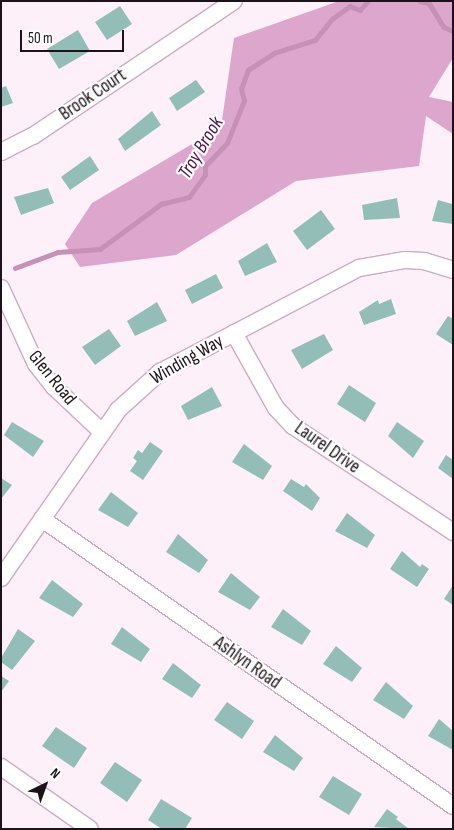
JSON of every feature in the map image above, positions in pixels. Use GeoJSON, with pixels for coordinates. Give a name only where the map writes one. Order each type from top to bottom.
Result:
{"type":"FeatureCollection","features":[{"type":"Feature","properties":{"kind":"street","name":"Brook Court"},"geometry":{"type":"LineString","coordinates":[[1,152],[33,136],[234,1]]}},
{"type":"Feature","properties":{"kind":"street","name":"Winding Way"},"geometry":{"type":"LineString","coordinates":[[1,578],[102,432],[131,396],[160,372],[368,265],[405,260],[424,261],[453,270]]}},
{"type":"Feature","properties":{"kind":"street","name":"Glen Road"},"geometry":{"type":"LineString","coordinates":[[1,288],[36,364],[54,387],[102,432]]}},
{"type":"Feature","properties":{"kind":"street","name":"Laurel Drive"},"geometry":{"type":"LineString","coordinates":[[234,333],[276,408],[294,426],[453,532]]}},
{"type":"Feature","properties":{"kind":"street","name":"Ashlyn Road"},"geometry":{"type":"LineString","coordinates":[[42,519],[453,806]]}},
{"type":"Feature","properties":{"kind":"street"},"geometry":{"type":"LineString","coordinates":[[1,767],[90,829]]}},
{"type":"Feature","properties":{"kind":"shaded area"},"geometry":{"type":"Polygon","coordinates":[[[339,1],[453,1],[453,58],[429,97],[453,102],[453,134],[426,116],[419,166],[296,181],[176,255],[80,267],[65,244],[92,203],[221,127],[234,38],[339,1]]]}},
{"type":"Feature","properties":{"kind":"building"},"geometry":{"type":"Polygon","coordinates":[[[120,6],[132,24],[107,40],[95,22],[120,6]]]}},
{"type":"Feature","properties":{"kind":"building"},"geometry":{"type":"Polygon","coordinates":[[[78,30],[90,51],[59,69],[47,49],[78,30]]]}},
{"type":"Feature","properties":{"kind":"building"},"geometry":{"type":"Polygon","coordinates":[[[196,80],[205,92],[177,111],[169,98],[196,80]]]}},
{"type":"Feature","properties":{"kind":"building"},"geometry":{"type":"Polygon","coordinates":[[[6,86],[13,103],[1,107],[1,88],[6,86]]]}},
{"type":"Feature","properties":{"kind":"building"},"geometry":{"type":"Polygon","coordinates":[[[152,111],[161,125],[125,151],[118,139],[152,111]]]}},
{"type":"Feature","properties":{"kind":"building"},"geometry":{"type":"Polygon","coordinates":[[[90,156],[99,170],[70,190],[61,177],[90,156]]]}},
{"type":"Feature","properties":{"kind":"building"},"geometry":{"type":"Polygon","coordinates":[[[48,188],[54,203],[21,215],[14,197],[48,188]]]}},
{"type":"Feature","properties":{"kind":"building"},"geometry":{"type":"Polygon","coordinates":[[[397,198],[400,218],[364,220],[362,205],[397,198]]]}},
{"type":"Feature","properties":{"kind":"building"},"geometry":{"type":"Polygon","coordinates":[[[438,200],[452,204],[453,224],[432,221],[438,200]]]}},
{"type":"Feature","properties":{"kind":"building"},"geometry":{"type":"Polygon","coordinates":[[[321,210],[335,229],[307,250],[293,231],[321,210]]]}},
{"type":"Feature","properties":{"kind":"building"},"geometry":{"type":"Polygon","coordinates":[[[267,243],[277,262],[245,276],[238,261],[267,243]]]}},
{"type":"Feature","properties":{"kind":"building"},"geometry":{"type":"Polygon","coordinates":[[[216,274],[223,288],[192,304],[185,290],[216,274]]]}},
{"type":"Feature","properties":{"kind":"building"},"geometry":{"type":"Polygon","coordinates":[[[391,299],[396,314],[364,325],[359,312],[378,300],[379,304],[391,299]]]}},
{"type":"Feature","properties":{"kind":"building"},"geometry":{"type":"Polygon","coordinates":[[[157,302],[167,321],[135,336],[127,321],[157,302]]]}},
{"type":"Feature","properties":{"kind":"building"},"geometry":{"type":"Polygon","coordinates":[[[448,316],[453,319],[453,345],[436,334],[448,316]]]}},
{"type":"Feature","properties":{"kind":"building"},"geometry":{"type":"Polygon","coordinates":[[[109,329],[121,346],[95,365],[82,347],[109,329]]]}},
{"type":"Feature","properties":{"kind":"building"},"geometry":{"type":"Polygon","coordinates":[[[324,334],[333,350],[302,369],[291,350],[324,334]]]}},
{"type":"Feature","properties":{"kind":"building"},"geometry":{"type":"Polygon","coordinates":[[[349,385],[376,403],[365,422],[337,404],[349,385]]]}},
{"type":"Feature","properties":{"kind":"building"},"geometry":{"type":"Polygon","coordinates":[[[212,387],[222,406],[188,420],[181,406],[212,387]]]}},
{"type":"Feature","properties":{"kind":"building"},"geometry":{"type":"Polygon","coordinates":[[[12,422],[44,441],[33,457],[4,435],[12,422]]]}},
{"type":"Feature","properties":{"kind":"building"},"geometry":{"type":"Polygon","coordinates":[[[397,422],[424,441],[413,458],[388,436],[397,422]]]}},
{"type":"Feature","properties":{"kind":"building"},"geometry":{"type":"Polygon","coordinates":[[[150,442],[163,451],[143,480],[130,471],[137,461],[133,458],[138,450],[142,453],[150,442]]]}},
{"type":"Feature","properties":{"kind":"building"},"geometry":{"type":"Polygon","coordinates":[[[244,444],[272,466],[263,480],[232,462],[244,444]]]}},
{"type":"Feature","properties":{"kind":"building"},"geometry":{"type":"Polygon","coordinates":[[[446,455],[453,460],[453,479],[438,468],[446,455]]]}},
{"type":"Feature","properties":{"kind":"building"},"geometry":{"type":"Polygon","coordinates":[[[1,478],[12,485],[1,499],[1,478]]]}},
{"type":"Feature","properties":{"kind":"building"},"geometry":{"type":"Polygon","coordinates":[[[291,479],[304,487],[306,484],[320,498],[312,511],[283,491],[291,479]]]}},
{"type":"Feature","properties":{"kind":"building"},"geometry":{"type":"Polygon","coordinates":[[[111,492],[138,513],[128,527],[98,510],[111,492]]]}},
{"type":"Feature","properties":{"kind":"building"},"geometry":{"type":"Polygon","coordinates":[[[347,513],[375,535],[367,548],[335,531],[347,513]]]}},
{"type":"Feature","properties":{"kind":"building"},"geometry":{"type":"Polygon","coordinates":[[[178,534],[208,560],[199,573],[166,552],[178,534]]]}},
{"type":"Feature","properties":{"kind":"building"},"geometry":{"type":"Polygon","coordinates":[[[402,551],[420,567],[422,564],[429,569],[417,587],[390,569],[402,551]]]}},
{"type":"Feature","properties":{"kind":"building"},"geometry":{"type":"Polygon","coordinates":[[[231,573],[260,597],[250,610],[218,592],[231,573]]]}},
{"type":"Feature","properties":{"kind":"building"},"geometry":{"type":"Polygon","coordinates":[[[52,580],[83,604],[73,617],[39,598],[52,580]]]}},
{"type":"Feature","properties":{"kind":"building"},"geometry":{"type":"Polygon","coordinates":[[[453,585],[453,605],[444,599],[453,585]]]}},
{"type":"Feature","properties":{"kind":"building"},"geometry":{"type":"Polygon","coordinates":[[[283,609],[311,631],[302,645],[271,627],[283,609]]]}},
{"type":"Feature","properties":{"kind":"building"},"geometry":{"type":"Polygon","coordinates":[[[122,627],[150,649],[141,662],[111,644],[122,627]]]}},
{"type":"Feature","properties":{"kind":"building"},"geometry":{"type":"Polygon","coordinates":[[[18,629],[35,641],[12,670],[1,662],[1,658],[18,629]]]}},
{"type":"Feature","properties":{"kind":"building"},"geometry":{"type":"Polygon","coordinates":[[[336,646],[362,668],[352,682],[323,664],[336,646]]]}},
{"type":"Feature","properties":{"kind":"building"},"geometry":{"type":"Polygon","coordinates":[[[173,663],[201,685],[192,698],[162,679],[173,663]]]}},
{"type":"Feature","properties":{"kind":"building"},"geometry":{"type":"Polygon","coordinates":[[[1,676],[9,681],[1,692],[1,676]]]}},
{"type":"Feature","properties":{"kind":"building"},"geometry":{"type":"Polygon","coordinates":[[[386,682],[413,706],[404,719],[373,700],[386,682]]]}},
{"type":"Feature","properties":{"kind":"building"},"geometry":{"type":"Polygon","coordinates":[[[227,702],[254,721],[242,739],[214,720],[227,702]]]}},
{"type":"Feature","properties":{"kind":"building"},"geometry":{"type":"Polygon","coordinates":[[[439,719],[453,731],[453,750],[428,736],[439,719]]]}},
{"type":"Feature","properties":{"kind":"building"},"geometry":{"type":"Polygon","coordinates":[[[56,727],[87,748],[74,768],[42,746],[56,727]]]}},
{"type":"Feature","properties":{"kind":"building"},"geometry":{"type":"Polygon","coordinates":[[[275,735],[303,758],[294,771],[263,752],[275,735]]]}},
{"type":"Feature","properties":{"kind":"building"},"geometry":{"type":"Polygon","coordinates":[[[115,762],[142,780],[127,802],[100,783],[115,762]]]}},
{"type":"Feature","properties":{"kind":"building"},"geometry":{"type":"Polygon","coordinates":[[[333,776],[362,794],[349,815],[319,797],[333,776]]]}},
{"type":"Feature","properties":{"kind":"building"},"geometry":{"type":"Polygon","coordinates":[[[161,799],[192,818],[185,829],[162,829],[148,820],[161,799]]]}},
{"type":"Feature","properties":{"kind":"building"},"geometry":{"type":"Polygon","coordinates":[[[387,809],[398,817],[396,819],[409,829],[374,827],[387,809]]]}},
{"type":"Feature","properties":{"kind":"waterway","name":"Troy Brook"},"geometry":{"type":"LineString","coordinates":[[15,268],[58,252],[100,249],[161,204],[189,197],[205,175],[205,166],[227,143],[244,101],[241,89],[248,70],[274,53],[315,40],[332,19],[350,6],[360,10],[368,1]]}},
{"type":"Feature","properties":{"kind":"waterway","name":"Troy Brook"},"geometry":{"type":"LineString","coordinates":[[420,1],[429,3],[444,27],[453,31]]}}]}
